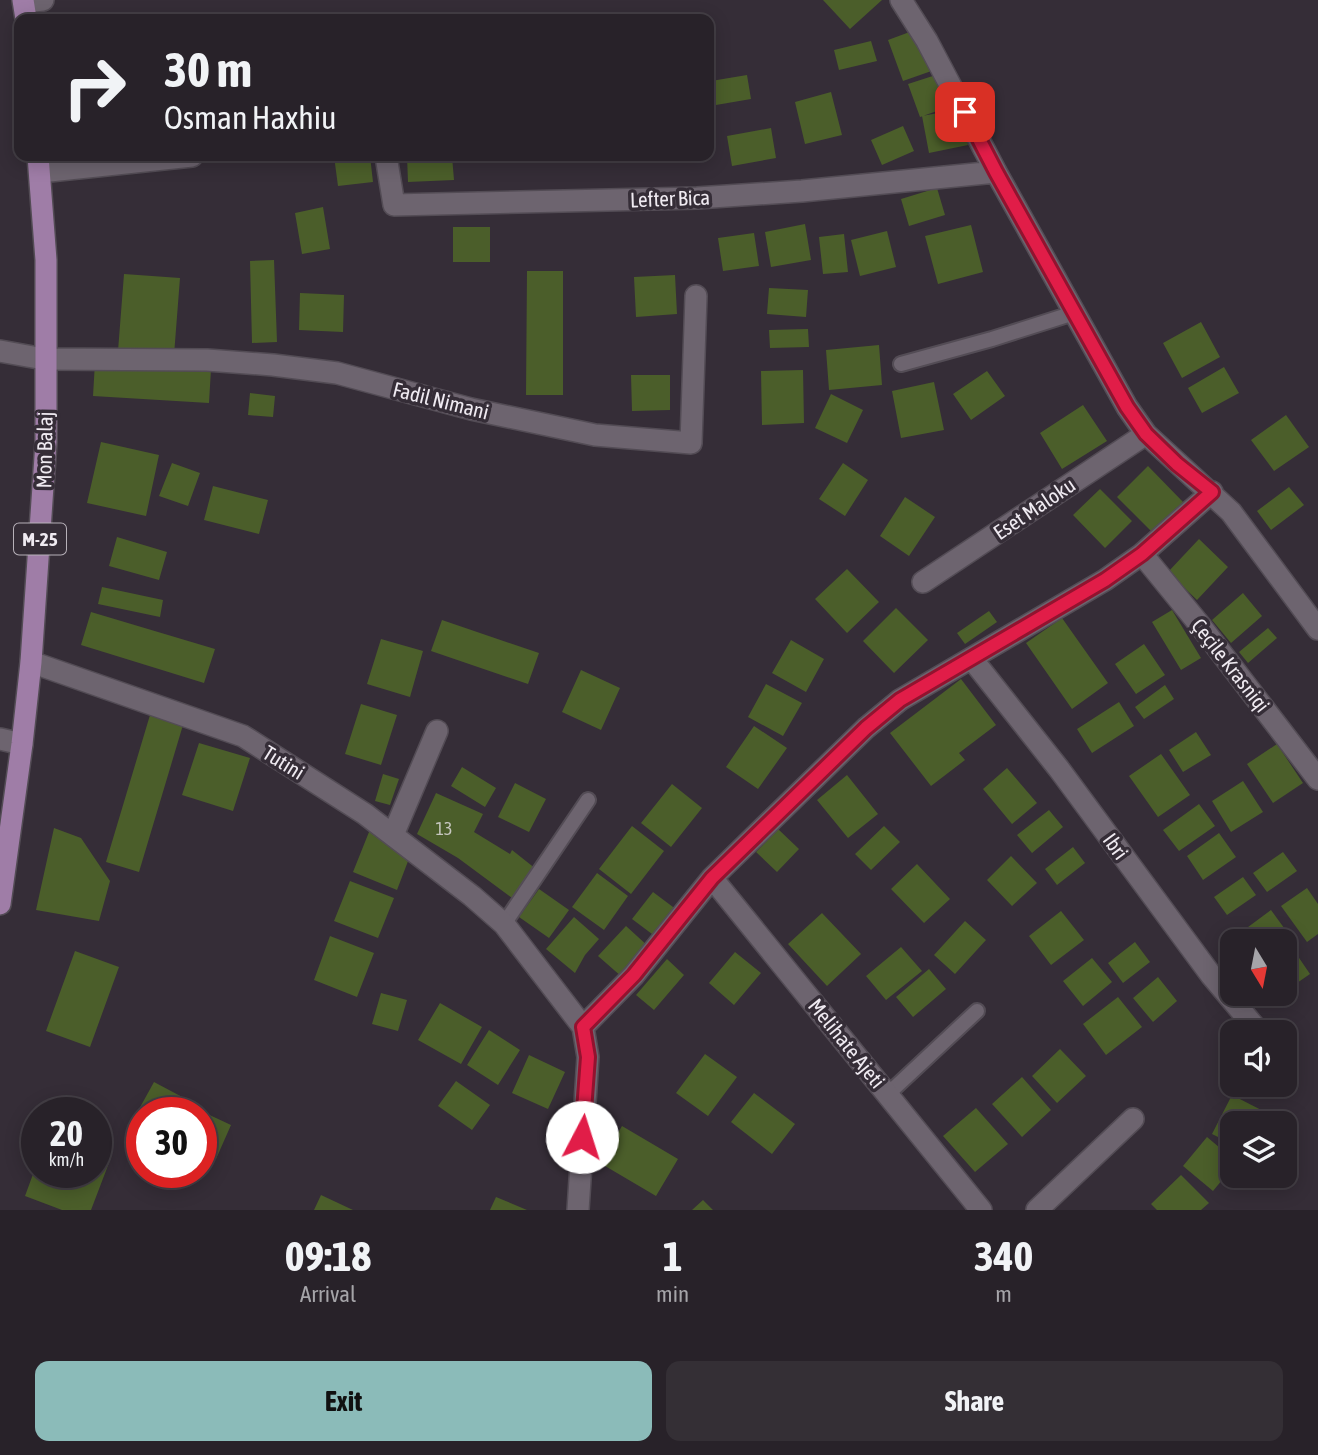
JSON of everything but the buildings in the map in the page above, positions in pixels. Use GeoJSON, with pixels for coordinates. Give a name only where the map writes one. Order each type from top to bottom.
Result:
{"type":"FeatureCollection","features":[{"type":"Feature","properties":{"kind":"main road","name":"Mon Balaj"},"geometry":{"type":"LineString","coordinates":[[0,904],[31,662],[46,442],[46,260],[39,164]]}},
{"type":"Feature","properties":{"kind":"street"},"geometry":{"type":"LineString","coordinates":[[901,0],[927,40],[996,172],[1127,407],[1146,434],[1231,512],[1318,629]]}},
{"type":"Feature","properties":{"kind":"street"},"geometry":{"type":"LineString","coordinates":[[39,164],[96,161]]}},
{"type":"Feature","properties":{"kind":"street","name":"Lefter Bica"},"geometry":{"type":"LineString","coordinates":[[387,161],[394,205],[697,198],[802,191],[996,172]]}},
{"type":"Feature","properties":{"kind":"street","name":"Fadil Nimani"},"geometry":{"type":"LineString","coordinates":[[44,359],[206,360],[324,371],[471,410],[595,435],[691,443],[696,296]]}},
{"type":"Feature","properties":{"kind":"street"},"geometry":{"type":"LineString","coordinates":[[0,351],[44,359]]}},
{"type":"Feature","properties":{"kind":"street","name":"Eset Maloku"},"geometry":{"type":"LineString","coordinates":[[923,583],[1146,434]]}},
{"type":"Feature","properties":{"kind":"street"},"geometry":{"type":"LineString","coordinates":[[583,1027],[634,975],[712,878],[866,728],[900,700],[1064,606],[1142,554],[1212,492]]}},
{"type":"Feature","properties":{"kind":"street","name":"Çeçile Krasniqi"},"geometry":{"type":"LineString","coordinates":[[1142,554],[1318,779]]}},
{"type":"Feature","properties":{"kind":"street","name":"Ibri"},"geometry":{"type":"LineString","coordinates":[[972,659],[1059,769],[1211,975],[1249,1020]]}},
{"type":"Feature","properties":{"kind":"street","name":"Tutini"},"geometry":{"type":"LineString","coordinates":[[31,662],[243,736],[393,835],[504,924],[583,1027],[588,1057],[578,1210]]}},
{"type":"Feature","properties":{"kind":"street"},"geometry":{"type":"LineString","coordinates":[[393,835],[437,730]]}},
{"type":"Feature","properties":{"kind":"street"},"geometry":{"type":"LineString","coordinates":[[0,739],[22,744]]}},
{"type":"Feature","properties":{"kind":"street","name":"Melihate Ajeti"},"geometry":{"type":"LineString","coordinates":[[712,878],[981,1210]]}},
{"type":"Feature","properties":{"kind":"street"},"geometry":{"type":"LineString","coordinates":[[1037,1210],[1133,1119]]}},
{"type":"Feature","properties":{"kind":"lane"},"geometry":{"type":"LineString","coordinates":[[901,364],[1074,313]]}},
{"type":"Feature","properties":{"kind":"lane"},"geometry":{"type":"LineString","coordinates":[[504,924],[588,800]]}},
{"type":"Feature","properties":{"kind":"lane"},"geometry":{"type":"LineString","coordinates":[[888,1094],[977,1011]]}},
{"type":"Feature","properties":{"kind":"route"},"geometry":{"type":"LineString","coordinates":[[582,1137],[588,1057],[583,1027],[634,975],[712,878],[866,728],[900,700],[1105,580],[1142,554],[1212,492],[1146,434],[1127,407],[965,112]]}}]}
